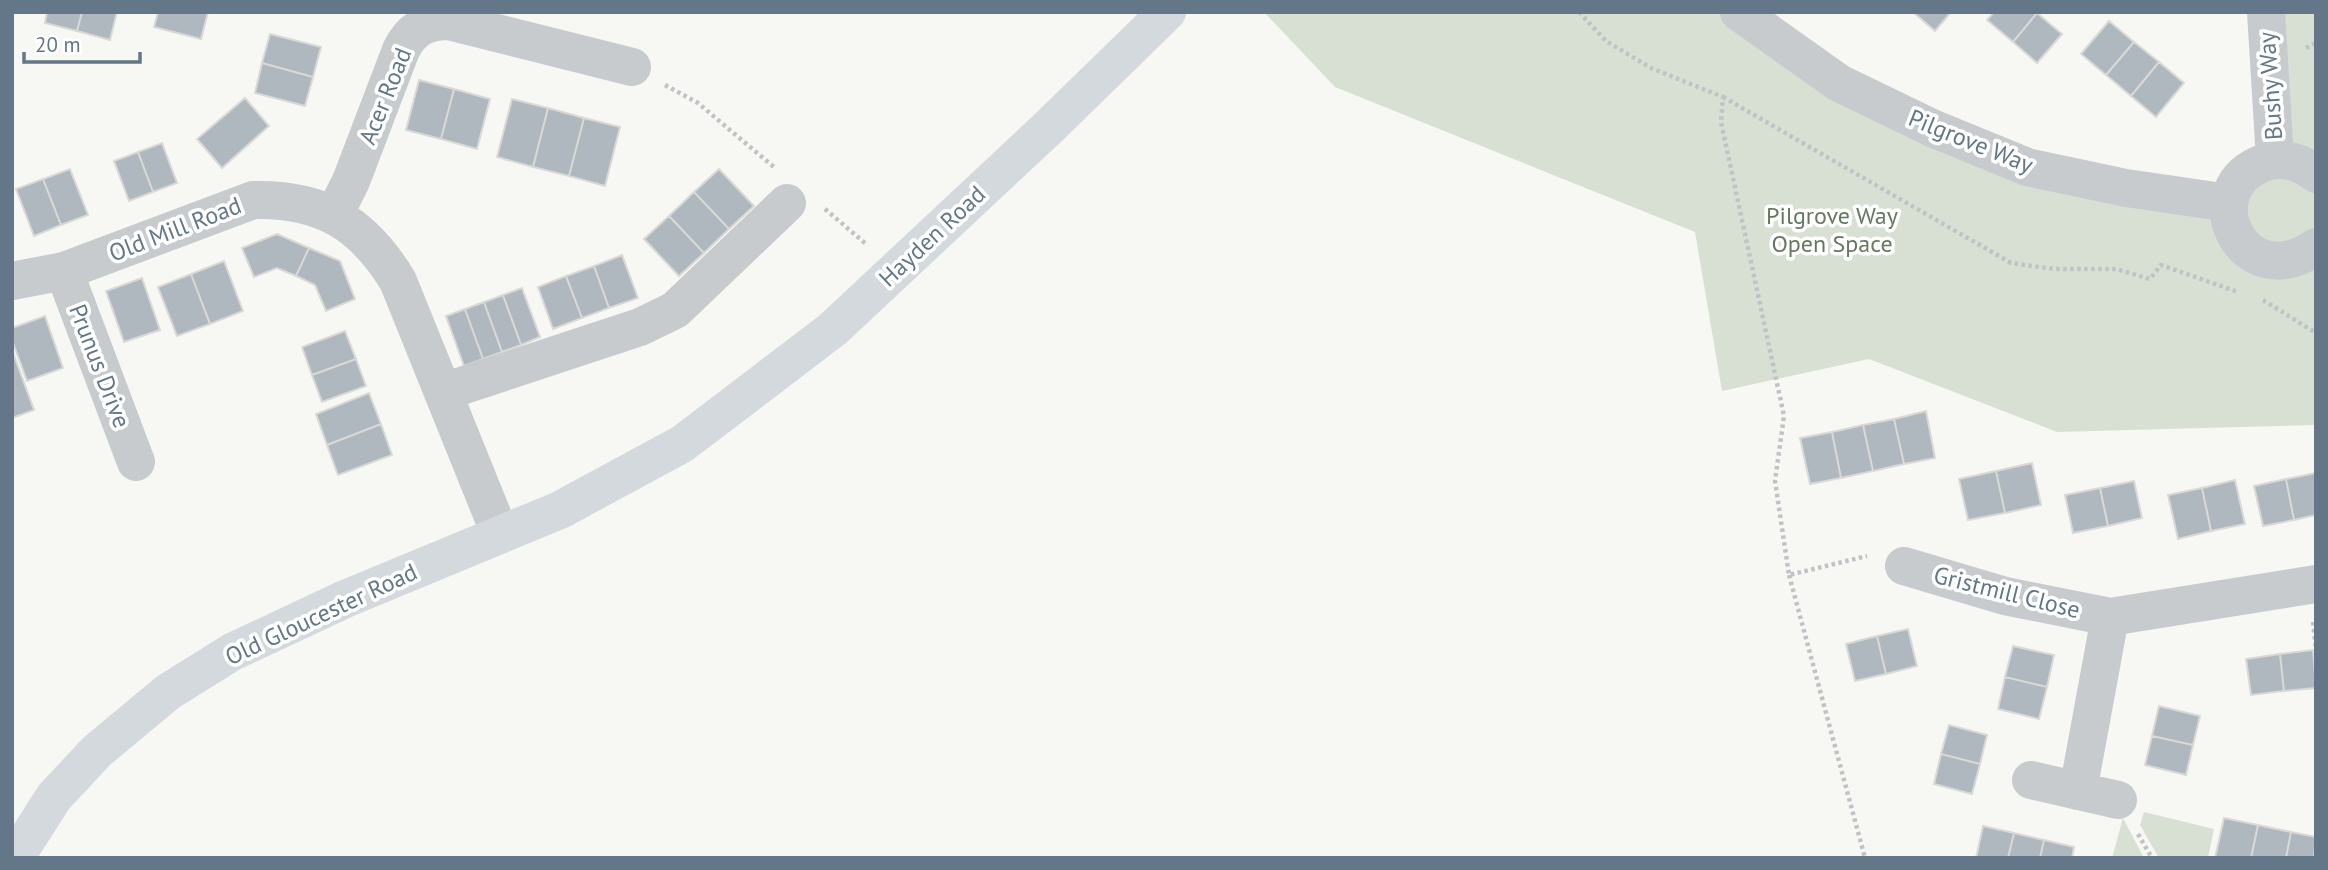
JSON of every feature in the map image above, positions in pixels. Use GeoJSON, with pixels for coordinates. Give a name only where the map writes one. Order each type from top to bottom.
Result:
{"type":"FeatureCollection","features":[{"type":"Feature","properties":{"kind":"main road","name":"Hayden Road"},"geometry":{"type":"LineString","coordinates":[[682,444],[833,329],[1167,12]]}},
{"type":"Feature","properties":{"kind":"main road","name":"Old Gloucester Road"},"geometry":{"type":"LineString","coordinates":[[15,858],[54,797],[97,751],[168,692],[232,652],[345,599],[560,510],[682,444]]}},
{"type":"Feature","properties":{"kind":"street","name":"Pilgrove Way"},"geometry":{"type":"LineString","coordinates":[[1739,12],[1839,83],[1932,128],[2027,167],[2126,188],[2229,203]]}},
{"type":"Feature","properties":{"kind":"street","name":"Bushy Way"},"geometry":{"type":"LineString","coordinates":[[2266,12],[2275,159]]}},
{"type":"Feature","properties":{"kind":"street","name":"Acer Road"},"geometry":{"type":"LineString","coordinates":[[334,215],[351,181],[401,50],[406,40],[424,25],[449,20],[632,67]]}},
{"type":"Feature","properties":{"kind":"street"},"geometry":{"type":"LineString","coordinates":[[2316,174],[2295,161],[2275,159],[2260,164],[2237,182],[2229,203],[2229,216],[2237,238],[2247,250],[2261,258],[2290,261],[2316,247]]}},
{"type":"Feature","properties":{"kind":"street"},"geometry":{"type":"LineString","coordinates":[[443,393],[640,327],[675,310],[796,194]]}},
{"type":"Feature","properties":{"kind":"street","name":"Old Mill Road"},"geometry":{"type":"LineString","coordinates":[[12,281],[64,271],[253,200],[299,202],[334,215],[365,235],[383,256],[398,281],[500,534]]}},
{"type":"Feature","properties":{"kind":"street","name":"Prunus Drive"},"geometry":{"type":"LineString","coordinates":[[64,271],[136,462]]}},
{"type":"Feature","properties":{"kind":"street","name":"Gristmill Close"},"geometry":{"type":"LineString","coordinates":[[1904,566],[2005,596],[2110,617],[2316,584]]}},
{"type":"Feature","properties":{"kind":"street","name":"Gristmill Close"},"geometry":{"type":"LineString","coordinates":[[2078,791],[2110,617]]}},
{"type":"Feature","properties":{"kind":"street"},"geometry":{"type":"LineString","coordinates":[[2031,780],[2118,800]]}},
{"type":"Feature","properties":{"kind":"path"},"geometry":{"type":"LineString","coordinates":[[1579,12],[1606,41],[1651,68],[1723,97],[2011,262],[2054,269],[2116,269],[2150,279],[2161,265],[2238,292]]}},
{"type":"Feature","properties":{"kind":"path"},"geometry":{"type":"LineString","coordinates":[[632,67],[698,103],[796,194],[897,269]]}},
{"type":"Feature","properties":{"kind":"path"},"geometry":{"type":"LineString","coordinates":[[1723,97],[1721,122],[1784,416],[1774,481],[1788,575],[1865,858]]}},
{"type":"Feature","properties":{"kind":"path"},"geometry":{"type":"LineString","coordinates":[[2251,297],[2264,301],[2316,332]]}},
{"type":"Feature","properties":{"kind":"path"},"geometry":{"type":"LineString","coordinates":[[1788,575],[1870,555],[1904,566]]}},
{"type":"Feature","properties":{"kind":"green space","name":"Pilgrove Way Open Space"},"geometry":{"type":"Polygon","coordinates":[[[1264,12],[1739,12],[1932,128],[2229,203],[2260,164],[2266,12],[2316,12],[2316,425],[2057,432],[1869,359],[1722,391],[1695,232],[1335,87],[1264,12]]]}},
{"type":"Feature","properties":{"kind":"green space"},"geometry":{"type":"Polygon","coordinates":[[[2144,812],[2214,829],[2208,858],[2159,858],[2140,825],[2144,812]]]}},
{"type":"Feature","properties":{"kind":"green space"},"geometry":{"type":"Polygon","coordinates":[[[2123,818],[2144,858],[2112,858],[2123,818]]]}},
{"type":"Feature","properties":{"kind":"building"},"geometry":{"type":"Polygon","coordinates":[[[47,12],[82,12],[77,31],[45,23],[47,12]]]}},
{"type":"Feature","properties":{"kind":"building"},"geometry":{"type":"Polygon","coordinates":[[[82,12],[117,12],[110,40],[77,31],[82,12]]]}},
{"type":"Feature","properties":{"kind":"building"},"geometry":{"type":"Polygon","coordinates":[[[158,12],[208,12],[201,39],[154,27],[158,12]]]}},
{"type":"Feature","properties":{"kind":"building"},"geometry":{"type":"Polygon","coordinates":[[[1913,12],[1951,12],[1935,31],[1913,12]]]}},
{"type":"Feature","properties":{"kind":"building"},"geometry":{"type":"Polygon","coordinates":[[[1994,12],[2037,13],[2013,42],[1987,20],[1994,12]]]}},
{"type":"Feature","properties":{"kind":"building"},"geometry":{"type":"Polygon","coordinates":[[[2037,13],[2062,34],[2037,63],[2013,42],[2037,13]]]}},
{"type":"Feature","properties":{"kind":"building"},"geometry":{"type":"Polygon","coordinates":[[[2109,21],[2134,42],[2106,75],[2081,54],[2109,21]]]}},
{"type":"Feature","properties":{"kind":"building"},"geometry":{"type":"Polygon","coordinates":[[[270,34],[321,47],[313,77],[262,63],[270,34]]]}},
{"type":"Feature","properties":{"kind":"building"},"geometry":{"type":"Polygon","coordinates":[[[2134,42],[2159,62],[2131,96],[2106,75],[2134,42]]]}},
{"type":"Feature","properties":{"kind":"building"},"geometry":{"type":"Polygon","coordinates":[[[2159,62],[2184,83],[2156,117],[2131,96],[2159,62]]]}},
{"type":"Feature","properties":{"kind":"building"},"geometry":{"type":"Polygon","coordinates":[[[262,63],[313,77],[305,106],[255,93],[262,63]]]}},
{"type":"Feature","properties":{"kind":"building"},"geometry":{"type":"Polygon","coordinates":[[[419,80],[454,89],[441,139],[406,130],[419,80]]]}},
{"type":"Feature","properties":{"kind":"building"},"geometry":{"type":"Polygon","coordinates":[[[454,89],[490,99],[477,149],[441,139],[454,89]]]}},
{"type":"Feature","properties":{"kind":"building"},"geometry":{"type":"Polygon","coordinates":[[[245,98],[269,126],[222,168],[197,139],[245,98]]]}},
{"type":"Feature","properties":{"kind":"building"},"geometry":{"type":"Polygon","coordinates":[[[512,99],[548,108],[533,167],[497,157],[512,99]]]}},
{"type":"Feature","properties":{"kind":"building"},"geometry":{"type":"Polygon","coordinates":[[[548,108],[584,118],[569,176],[533,167],[548,108]]]}},
{"type":"Feature","properties":{"kind":"building"},"geometry":{"type":"Polygon","coordinates":[[[584,118],[620,127],[605,186],[569,176],[584,118]]]}},
{"type":"Feature","properties":{"kind":"building"},"geometry":{"type":"Polygon","coordinates":[[[162,143],[177,183],[153,192],[138,152],[162,143]]]}},
{"type":"Feature","properties":{"kind":"building"},"geometry":{"type":"Polygon","coordinates":[[[138,152],[153,192],[129,201],[114,161],[138,152]]]}},
{"type":"Feature","properties":{"kind":"building"},"geometry":{"type":"Polygon","coordinates":[[[70,169],[88,215],[61,225],[43,179],[70,169]]]}},
{"type":"Feature","properties":{"kind":"building"},"geometry":{"type":"Polygon","coordinates":[[[719,169],[754,206],[729,229],[694,192],[719,169]]]}},
{"type":"Feature","properties":{"kind":"building"},"geometry":{"type":"Polygon","coordinates":[[[43,179],[61,225],[34,236],[16,189],[43,179]]]}},
{"type":"Feature","properties":{"kind":"building"},"geometry":{"type":"Polygon","coordinates":[[[694,192],[729,229],[704,253],[669,216],[694,192]]]}},
{"type":"Feature","properties":{"kind":"building"},"geometry":{"type":"Polygon","coordinates":[[[669,216],[704,253],[679,276],[644,239],[669,216]]]}},
{"type":"Feature","properties":{"kind":"building"},"geometry":{"type":"Polygon","coordinates":[[[277,234],[309,248],[296,276],[277,268],[254,277],[242,248],[277,234]]]}},
{"type":"Feature","properties":{"kind":"building"},"geometry":{"type":"Polygon","coordinates":[[[309,248],[340,261],[355,299],[326,311],[315,285],[296,276],[309,248]]]}},
{"type":"Feature","properties":{"kind":"building"},"geometry":{"type":"Polygon","coordinates":[[[622,255],[638,298],[609,308],[594,266],[622,255]]]}},
{"type":"Feature","properties":{"kind":"building"},"geometry":{"type":"Polygon","coordinates":[[[224,261],[243,311],[210,324],[191,274],[224,261]]]}},
{"type":"Feature","properties":{"kind":"building"},"geometry":{"type":"Polygon","coordinates":[[[594,266],[609,308],[582,318],[566,276],[594,266]]]}},
{"type":"Feature","properties":{"kind":"building"},"geometry":{"type":"Polygon","coordinates":[[[191,274],[210,324],[177,336],[158,287],[191,274]]]}},
{"type":"Feature","properties":{"kind":"building"},"geometry":{"type":"Polygon","coordinates":[[[566,276],[582,318],[553,329],[538,287],[566,276]]]}},
{"type":"Feature","properties":{"kind":"building"},"geometry":{"type":"Polygon","coordinates":[[[142,278],[160,330],[124,342],[106,291],[142,278]]]}},
{"type":"Feature","properties":{"kind":"building"},"geometry":{"type":"Polygon","coordinates":[[[522,288],[540,337],[521,345],[503,295],[522,288]]]}},
{"type":"Feature","properties":{"kind":"building"},"geometry":{"type":"Polygon","coordinates":[[[503,295],[521,345],[502,352],[484,302],[503,295]]]}},
{"type":"Feature","properties":{"kind":"building"},"geometry":{"type":"Polygon","coordinates":[[[484,302],[502,352],[483,359],[465,309],[484,302]]]}},
{"type":"Feature","properties":{"kind":"building"},"geometry":{"type":"Polygon","coordinates":[[[465,309],[483,359],[464,366],[446,316],[465,309]]]}},
{"type":"Feature","properties":{"kind":"building"},"geometry":{"type":"Polygon","coordinates":[[[45,316],[63,368],[27,381],[12,340],[12,328],[45,316]]]}},
{"type":"Feature","properties":{"kind":"building"},"geometry":{"type":"Polygon","coordinates":[[[345,331],[356,359],[312,375],[302,347],[345,331]]]}},
{"type":"Feature","properties":{"kind":"building"},"geometry":{"type":"Polygon","coordinates":[[[12,350],[34,410],[12,418],[12,350]]]}},
{"type":"Feature","properties":{"kind":"building"},"geometry":{"type":"Polygon","coordinates":[[[356,359],[366,386],[322,402],[312,375],[356,359]]]}},
{"type":"Feature","properties":{"kind":"building"},"geometry":{"type":"Polygon","coordinates":[[[369,393],[381,424],[327,445],[316,414],[369,393]]]}},
{"type":"Feature","properties":{"kind":"building"},"geometry":{"type":"Polygon","coordinates":[[[1926,411],[1935,458],[1904,464],[1894,419],[1926,411]]]}},
{"type":"Feature","properties":{"kind":"building"},"geometry":{"type":"Polygon","coordinates":[[[1894,419],[1904,464],[1873,471],[1863,425],[1894,419]]]}},
{"type":"Feature","properties":{"kind":"building"},"geometry":{"type":"Polygon","coordinates":[[[381,424],[392,455],[338,475],[327,445],[381,424]]]}},
{"type":"Feature","properties":{"kind":"building"},"geometry":{"type":"Polygon","coordinates":[[[1863,425],[1873,471],[1841,478],[1832,432],[1863,425]]]}},
{"type":"Feature","properties":{"kind":"building"},"geometry":{"type":"Polygon","coordinates":[[[1832,432],[1841,478],[1810,484],[1800,438],[1832,432]]]}},
{"type":"Feature","properties":{"kind":"building"},"geometry":{"type":"Polygon","coordinates":[[[2032,463],[2041,505],[2005,513],[1996,471],[2032,463]]]}},
{"type":"Feature","properties":{"kind":"building"},"geometry":{"type":"Polygon","coordinates":[[[1996,471],[2005,513],[1968,520],[1959,479],[1996,471]]]}},
{"type":"Feature","properties":{"kind":"building"},"geometry":{"type":"Polygon","coordinates":[[[2316,473],[2316,515],[2294,520],[2286,479],[2316,473]]]}},
{"type":"Feature","properties":{"kind":"building"},"geometry":{"type":"Polygon","coordinates":[[[2286,479],[2294,520],[2263,526],[2254,486],[2286,479]]]}},
{"type":"Feature","properties":{"kind":"building"},"geometry":{"type":"Polygon","coordinates":[[[2235,480],[2245,524],[2211,531],[2202,488],[2235,480]]]}},
{"type":"Feature","properties":{"kind":"building"},"geometry":{"type":"Polygon","coordinates":[[[2134,481],[2142,518],[2108,526],[2100,488],[2134,481]]]}},
{"type":"Feature","properties":{"kind":"building"},"geometry":{"type":"Polygon","coordinates":[[[2100,488],[2108,526],[2073,533],[2065,495],[2100,488]]]}},
{"type":"Feature","properties":{"kind":"building"},"geometry":{"type":"Polygon","coordinates":[[[2202,488],[2211,531],[2178,539],[2168,495],[2202,488]]]}},
{"type":"Feature","properties":{"kind":"building"},"geometry":{"type":"Polygon","coordinates":[[[1908,629],[1917,666],[1886,674],[1877,636],[1908,629]]]}},
{"type":"Feature","properties":{"kind":"building"},"geometry":{"type":"Polygon","coordinates":[[[1877,636],[1886,674],[1855,681],[1846,644],[1877,636]]]}},
{"type":"Feature","properties":{"kind":"building"},"geometry":{"type":"Polygon","coordinates":[[[2013,646],[2054,655],[2047,687],[2005,677],[2013,646]]]}},
{"type":"Feature","properties":{"kind":"building"},"geometry":{"type":"Polygon","coordinates":[[[2313,650],[2316,688],[2284,691],[2280,654],[2313,650]]]}},
{"type":"Feature","properties":{"kind":"building"},"geometry":{"type":"Polygon","coordinates":[[[2280,654],[2284,691],[2251,695],[2246,659],[2280,654]]]}},
{"type":"Feature","properties":{"kind":"building"},"geometry":{"type":"Polygon","coordinates":[[[2005,677],[2047,687],[2039,719],[1998,709],[2005,677]]]}},
{"type":"Feature","properties":{"kind":"building"},"geometry":{"type":"Polygon","coordinates":[[[2159,706],[2200,716],[2193,745],[2152,736],[2159,706]]]}},
{"type":"Feature","properties":{"kind":"building"},"geometry":{"type":"Polygon","coordinates":[[[1949,725],[1987,735],[1980,764],[1941,754],[1949,725]]]}},
{"type":"Feature","properties":{"kind":"building"},"geometry":{"type":"Polygon","coordinates":[[[2152,736],[2193,745],[2186,775],[2145,765],[2152,736]]]}},
{"type":"Feature","properties":{"kind":"building"},"geometry":{"type":"Polygon","coordinates":[[[1941,754],[1980,764],[1972,794],[1934,784],[1941,754]]]}},
{"type":"Feature","properties":{"kind":"building"},"geometry":{"type":"Polygon","coordinates":[[[2224,818],[2258,825],[2251,858],[2215,858],[2224,818]]]}},
{"type":"Feature","properties":{"kind":"building"},"geometry":{"type":"Polygon","coordinates":[[[2258,825],[2291,832],[2286,858],[2251,858],[2258,825]]]}},
{"type":"Feature","properties":{"kind":"building"},"geometry":{"type":"Polygon","coordinates":[[[1983,826],[2014,833],[2008,858],[1976,858],[1983,826]]]}},
{"type":"Feature","properties":{"kind":"building"},"geometry":{"type":"Polygon","coordinates":[[[2291,832],[2316,837],[2314,858],[2286,858],[2291,832]]]}},
{"type":"Feature","properties":{"kind":"building"},"geometry":{"type":"Polygon","coordinates":[[[2014,833],[2044,840],[2040,858],[2008,858],[2014,833]]]}},
{"type":"Feature","properties":{"kind":"building"},"geometry":{"type":"Polygon","coordinates":[[[2044,840],[2074,847],[2072,858],[2040,858],[2044,840]]]}}]}
